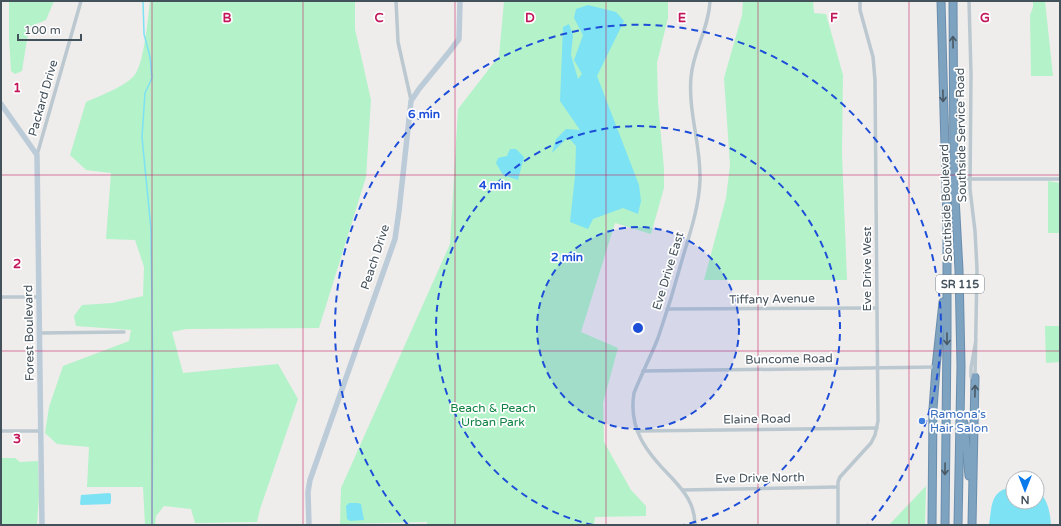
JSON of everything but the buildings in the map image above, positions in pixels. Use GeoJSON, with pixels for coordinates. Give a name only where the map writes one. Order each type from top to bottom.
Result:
{"type":"FeatureCollection","features":[{"type":"Feature","properties":{"kind":"highway","name":"Southside Boulevard"},"geometry":{"type":"LineString","coordinates":[[941,1],[947,336],[945,525]]}},
{"type":"Feature","properties":{"kind":"highway","name":"Southside Boulevard"},"geometry":{"type":"LineString","coordinates":[[953,1],[954,179],[960,270],[958,525]]}},
{"type":"Feature","properties":{"kind":"highway"},"geometry":{"type":"LineString","coordinates":[[932,525],[933,409],[946,272]]}},
{"type":"Feature","properties":{"kind":"highway"},"geometry":{"type":"LineString","coordinates":[[972,525],[975,377]]}},
{"type":"Feature","properties":{"kind":"highway"},"geometry":{"type":"LineString","coordinates":[[960,388],[972,500]]}},
{"type":"Feature","properties":{"kind":"street","name":"Packard Drive"},"geometry":{"type":"LineString","coordinates":[[37,155],[81,1]]}},
{"type":"Feature","properties":{"kind":"street"},"geometry":{"type":"LineString","coordinates":[[396,1],[398,42],[411,101]]}},
{"type":"Feature","properties":{"kind":"street","name":"Peach Drive"},"geometry":{"type":"LineString","coordinates":[[310,525],[308,492],[310,480],[395,239],[411,101],[459,39],[460,1]]}},
{"type":"Feature","properties":{"kind":"street","name":"Eve Drive East"},"geometry":{"type":"LineString","coordinates":[[695,525],[692,507],[687,496],[649,453],[641,440],[633,416],[633,402],[634,393],[657,339],[667,309],[692,228],[699,194],[700,169],[692,110],[691,79],[694,64],[708,19],[710,1]]}},
{"type":"Feature","properties":{"kind":"street","name":"Eve Drive West"},"geometry":{"type":"LineString","coordinates":[[838,525],[837,487],[840,476],[871,443],[875,436],[878,421],[876,80],[873,57],[860,10],[860,1]]}},
{"type":"Feature","properties":{"kind":"street","name":"Southside Service Road"},"geometry":{"type":"LineString","coordinates":[[969,1],[971,74],[970,189],[975,231],[977,269],[975,377]]}},
{"type":"Feature","properties":{"kind":"street"},"geometry":{"type":"LineString","coordinates":[[1,104],[37,155]]}},
{"type":"Feature","properties":{"kind":"street","name":"Forest Boulevard"},"geometry":{"type":"LineString","coordinates":[[37,155],[42,525]]}},
{"type":"Feature","properties":{"kind":"street"},"geometry":{"type":"LineString","coordinates":[[945,179],[1060,179]]}},
{"type":"Feature","properties":{"kind":"street"},"geometry":{"type":"LineString","coordinates":[[1,297],[39,297]]}},
{"type":"Feature","properties":{"kind":"street","name":"Tiffany Avenue"},"geometry":{"type":"LineString","coordinates":[[667,309],[877,308]]}},
{"type":"Feature","properties":{"kind":"street"},"geometry":{"type":"LineString","coordinates":[[40,333],[124,332]]}},
{"type":"Feature","properties":{"kind":"street","name":"Buncome Road"},"geometry":{"type":"LineString","coordinates":[[643,371],[936,367]]}},
{"type":"Feature","properties":{"kind":"street","name":"Elaine Road"},"geometry":{"type":"LineString","coordinates":[[638,431],[877,428]]}},
{"type":"Feature","properties":{"kind":"street"},"geometry":{"type":"LineString","coordinates":[[1,431],[41,430]]}},
{"type":"Feature","properties":{"kind":"street","name":"Eve Drive North"},"geometry":{"type":"LineString","coordinates":[[683,490],[837,487]]}},
{"type":"Feature","properties":{"kind":"green space"},"geometry":{"type":"Polygon","coordinates":[[[9,1],[54,1],[46,20],[29,27],[22,71],[15,74],[11,71],[9,1]]]}},
{"type":"Feature","properties":{"kind":"green space"},"geometry":{"type":"Polygon","coordinates":[[[150,1],[355,1],[355,29],[371,100],[366,177],[319,328],[186,329],[172,332],[183,373],[278,364],[298,399],[260,509],[257,522],[195,523],[191,509],[164,506],[156,516],[155,525],[145,525],[143,487],[87,487],[89,447],[57,444],[45,433],[49,407],[63,366],[129,341],[131,330],[76,326],[74,316],[82,305],[112,303],[143,296],[144,267],[135,240],[106,239],[111,173],[86,170],[70,155],[86,102],[129,81],[137,72],[143,53],[150,1]]]}},
{"type":"Feature","properties":{"kind":"green space","name":"Beach & Peach Urban Park"},"geometry":{"type":"Polygon","coordinates":[[[504,1],[668,1],[668,18],[657,63],[664,188],[651,234],[615,223],[581,332],[618,348],[603,403],[604,442],[631,490],[646,506],[646,516],[595,517],[594,525],[427,525],[427,522],[340,524],[341,488],[450,244],[458,109],[499,56],[504,1]]]}},
{"type":"Feature","properties":{"kind":"green space"},"geometry":{"type":"Polygon","coordinates":[[[743,1],[813,1],[814,13],[826,14],[843,75],[842,153],[847,280],[704,280],[726,198],[730,165],[724,78],[742,15],[743,1]]]}},
{"type":"Feature","properties":{"kind":"green space"},"geometry":{"type":"Polygon","coordinates":[[[1033,1],[1045,1],[1053,76],[1031,76],[1030,15],[1033,7],[1033,1]]]}},
{"type":"Feature","properties":{"kind":"green space"},"geometry":{"type":"Polygon","coordinates":[[[1048,181],[1060,183],[1060,233],[1048,233],[1048,181]]]}},
{"type":"Feature","properties":{"kind":"green space"},"geometry":{"type":"Polygon","coordinates":[[[1045,326],[1060,326],[1060,362],[1046,363],[1045,326]]]}},
{"type":"Feature","properties":{"kind":"green space"},"geometry":{"type":"Polygon","coordinates":[[[1,458],[15,458],[20,462],[38,461],[39,495],[37,525],[1,525],[1,458]]]}},
{"type":"Feature","properties":{"kind":"green space"},"geometry":{"type":"Polygon","coordinates":[[[926,486],[925,525],[889,525],[926,486]]]}},
{"type":"Feature","properties":{"kind":"water"},"geometry":{"type":"Polygon","coordinates":[[[588,5],[616,12],[624,21],[597,76],[639,185],[641,201],[638,214],[623,208],[593,219],[588,229],[570,222],[575,176],[576,146],[568,137],[552,153],[556,139],[566,129],[580,130],[560,101],[563,27],[569,24],[573,35],[571,55],[578,79],[582,74],[574,60],[583,35],[574,18],[576,9],[588,5]]]}},
{"type":"Feature","properties":{"kind":"water"},"geometry":{"type":"Polygon","coordinates":[[[510,149],[516,149],[524,157],[518,180],[503,175],[496,163],[498,158],[507,156],[510,149]]]}},
{"type":"Feature","properties":{"kind":"water"},"geometry":{"type":"Polygon","coordinates":[[[1005,489],[1005,510],[1045,510],[1045,500],[1048,506],[1051,525],[989,525],[992,505],[996,495],[1005,489]]]}},
{"type":"Feature","properties":{"kind":"water"},"geometry":{"type":"Polygon","coordinates":[[[111,494],[110,504],[80,504],[81,495],[111,494]]]}},
{"type":"Feature","properties":{"kind":"water"},"geometry":{"type":"Polygon","coordinates":[[[349,503],[361,504],[364,520],[350,521],[347,519],[346,506],[349,503]]]}},
{"type":"Feature","properties":{"kind":"waterway"},"geometry":{"type":"LineString","coordinates":[[143,1],[144,34],[150,57],[152,78],[145,93],[142,137],[151,229],[153,381],[152,525]]}},
{"type":"Feature","properties":{"kind":"place","name":"Ramona's Hair Salon"},"geometry":{"type":"Point","coordinates":[922,421]}}]}
